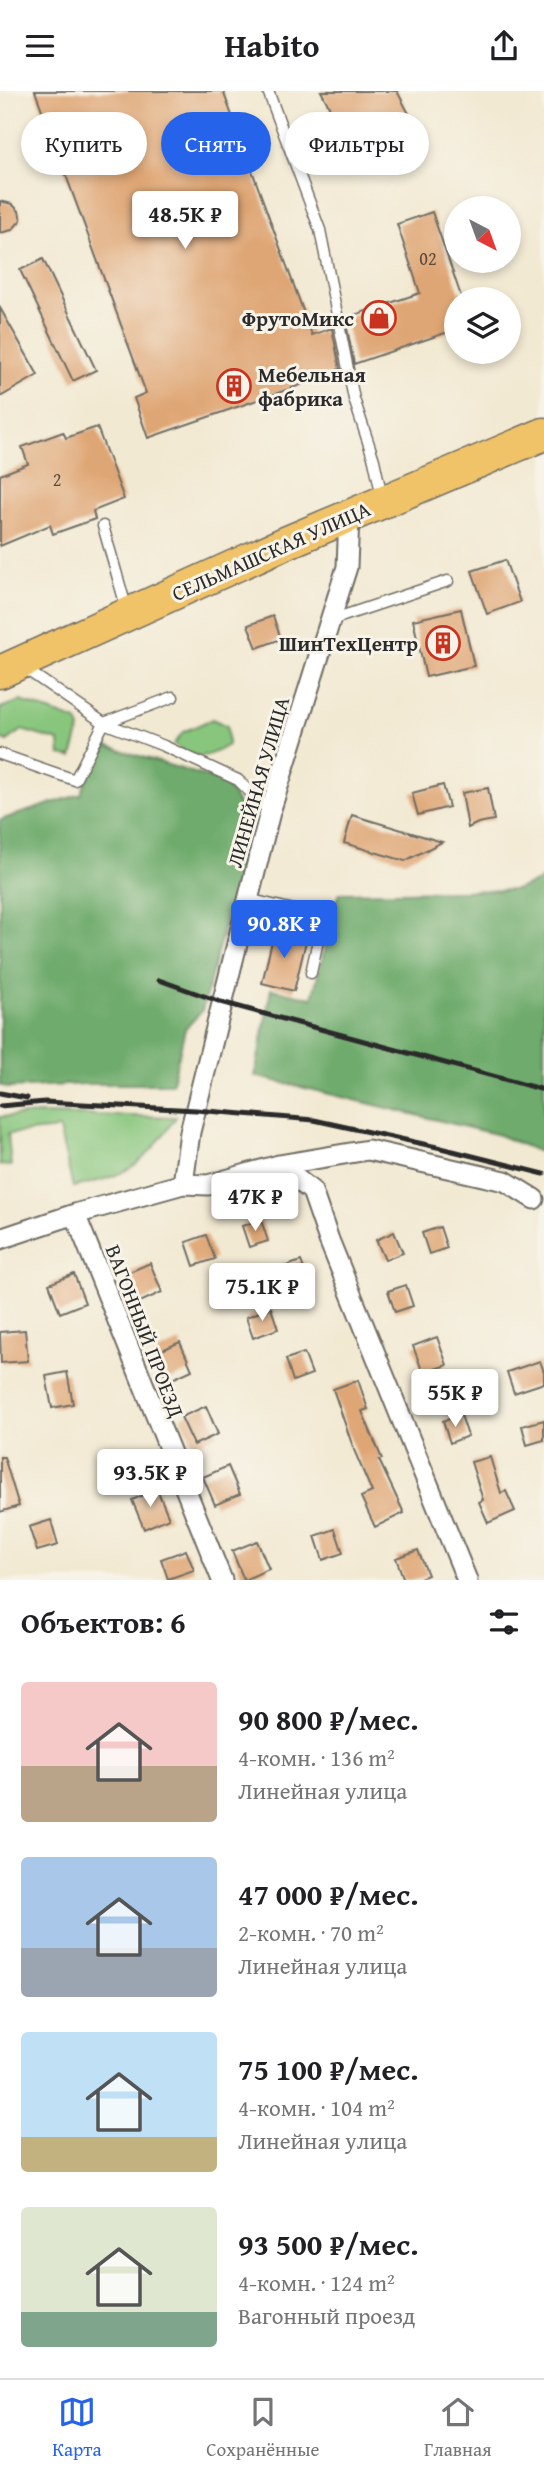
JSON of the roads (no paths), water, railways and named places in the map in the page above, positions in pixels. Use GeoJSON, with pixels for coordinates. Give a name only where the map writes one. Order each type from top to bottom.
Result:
{"type":"FeatureCollection","features":[{"type":"Feature","properties":{"kind":"highway","name":"СЕЛЬМАШСКАЯ УЛИЦА"},"geometry":{"type":"LineString","coordinates":[[9,668],[383,501],[544,434]]}},
{"type":"Feature","properties":{"kind":"street","name":"ЛИНЕЙНАЯ УЛИЦА"},"geometry":{"type":"LineString","coordinates":[[183,1184],[190,1132],[270,812],[347,567],[349,516]]}},
{"type":"Feature","properties":{"kind":"street"},"geometry":{"type":"LineString","coordinates":[[0,1239],[75,1214],[183,1184],[208,1185],[279,1165],[368,1150],[505,1181],[539,1201]]}},
{"type":"Feature","properties":{"kind":"street"},"geometry":{"type":"LineString","coordinates":[[279,1165],[312,1191],[329,1240],[467,1580]]}},
{"type":"Feature","properties":{"kind":"street","name":"ВАГОННЫЙ ПРОЕЗД"},"geometry":{"type":"LineString","coordinates":[[75,1214],[222,1580]]}},
{"type":"Feature","properties":{"kind":"lane"},"geometry":{"type":"LineString","coordinates":[[268,91],[320,230],[354,400],[374,460],[383,501]]}},
{"type":"Feature","properties":{"kind":"lane"},"geometry":{"type":"LineString","coordinates":[[103,526],[129,614]]}},
{"type":"Feature","properties":{"kind":"lane"},"geometry":{"type":"LineString","coordinates":[[330,620],[448,581]]}},
{"type":"Feature","properties":{"kind":"lane"},"geometry":{"type":"LineString","coordinates":[[9,668],[104,723],[238,779],[270,812]]}},
{"type":"Feature","properties":{"kind":"lane"},"geometry":{"type":"LineString","coordinates":[[0,754],[75,780],[104,723],[173,697]]}},
{"type":"Feature","properties":{"kind":"lane"},"geometry":{"type":"LineString","coordinates":[[248,899],[323,918],[311,972]]}},
{"type":"Feature","properties":{"kind":"railway"},"geometry":{"type":"LineString","coordinates":[[159,980],[221,1002],[544,1090]]}},
{"type":"Feature","properties":{"kind":"railway"},"geometry":{"type":"LineString","coordinates":[[0,1093],[27,1098]]}},
{"type":"Feature","properties":{"kind":"railway"},"geometry":{"type":"LineString","coordinates":[[0,1106],[45,1102],[314,1120],[544,1174]]}},
{"type":"Feature","properties":{"kind":"place","name":"ФрутоМикс"},"geometry":{"type":"Point","coordinates":[379,318]}},
{"type":"Feature","properties":{"kind":"place","name":"Мебельная фабрика"},"geometry":{"type":"Point","coordinates":[234,386]}},
{"type":"Feature","properties":{"kind":"place","name":"ШинТехЦентр"},"geometry":{"type":"Point","coordinates":[443,643]}}]}
